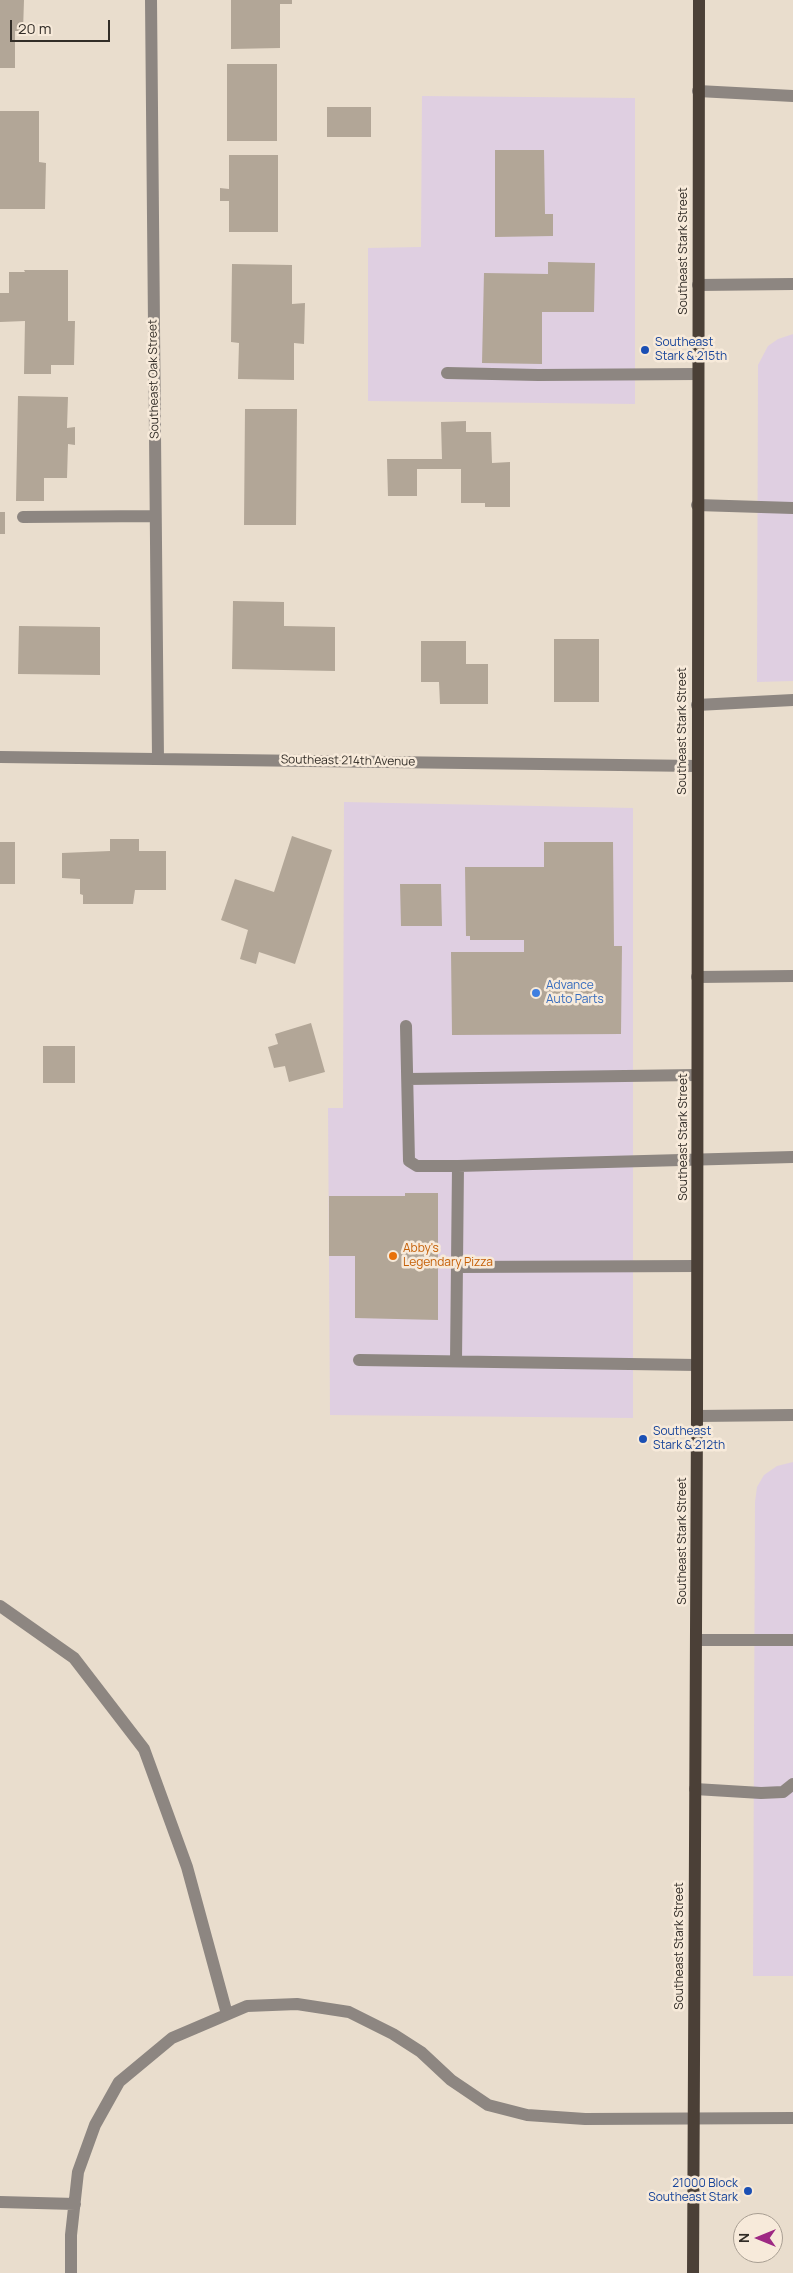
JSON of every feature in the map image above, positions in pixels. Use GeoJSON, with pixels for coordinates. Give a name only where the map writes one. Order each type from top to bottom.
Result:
{"type":"FeatureCollection","features":[{"type":"Feature","properties":{"kind":"main road","name":"Southeast Stark Street"},"geometry":{"type":"LineString","coordinates":[[693,2273],[697,1416],[699,0]]}},
{"type":"Feature","properties":{"kind":"street","name":"Southeast Oak Street"},"geometry":{"type":"LineString","coordinates":[[151,0],[158,758]]}},
{"type":"Feature","properties":{"kind":"street"},"geometry":{"type":"LineString","coordinates":[[698,91],[793,96]]}},
{"type":"Feature","properties":{"kind":"street"},"geometry":{"type":"LineString","coordinates":[[698,285],[793,284]]}},
{"type":"Feature","properties":{"kind":"street"},"geometry":{"type":"LineString","coordinates":[[447,373],[538,375],[698,374]]}},
{"type":"Feature","properties":{"kind":"street"},"geometry":{"type":"LineString","coordinates":[[697,506],[793,508]]}},
{"type":"Feature","properties":{"kind":"street"},"geometry":{"type":"LineString","coordinates":[[23,517],[155,516]]}},
{"type":"Feature","properties":{"kind":"street"},"geometry":{"type":"LineString","coordinates":[[697,705],[793,700]]}},
{"type":"Feature","properties":{"kind":"street","name":"Southeast 214th Avenue"},"geometry":{"type":"LineString","coordinates":[[0,757],[697,766]]}},
{"type":"Feature","properties":{"kind":"street"},"geometry":{"type":"LineString","coordinates":[[697,977],[793,976]]}},
{"type":"Feature","properties":{"kind":"street"},"geometry":{"type":"LineString","coordinates":[[406,1026],[409,1161],[417,1166],[793,1157]]}},
{"type":"Feature","properties":{"kind":"street"},"geometry":{"type":"LineString","coordinates":[[408,1079],[697,1075]]}},
{"type":"Feature","properties":{"kind":"street"},"geometry":{"type":"LineString","coordinates":[[456,1361],[458,1166]]}},
{"type":"Feature","properties":{"kind":"street"},"geometry":{"type":"LineString","coordinates":[[457,1267],[697,1266]]}},
{"type":"Feature","properties":{"kind":"street"},"geometry":{"type":"LineString","coordinates":[[359,1360],[697,1365]]}},
{"type":"Feature","properties":{"kind":"street"},"geometry":{"type":"LineString","coordinates":[[697,1416],[793,1416]]}},
{"type":"Feature","properties":{"kind":"street"},"geometry":{"type":"LineString","coordinates":[[0,1606],[74,1658],[144,1749],[187,1866],[227,2014]]}},
{"type":"Feature","properties":{"kind":"street"},"geometry":{"type":"LineString","coordinates":[[696,1640],[793,1640]]}},
{"type":"Feature","properties":{"kind":"street"},"geometry":{"type":"LineString","coordinates":[[695,1789],[761,1793],[783,1792],[793,1784]]}},
{"type":"Feature","properties":{"kind":"street"},"geometry":{"type":"LineString","coordinates":[[71,2273],[71,2234],[78,2172],[95,2125],[119,2082],[172,2038],[247,2006],[297,2004],[348,2012],[393,2034],[421,2052],[451,2080],[488,2105],[527,2115],[585,2119],[793,2118]]}},
{"type":"Feature","properties":{"kind":"street"},"geometry":{"type":"LineString","coordinates":[[0,2202],[74,2204]]}},
{"type":"Feature","properties":{"kind":"shaded area"},"geometry":{"type":"Polygon","coordinates":[[[422,96],[635,98],[635,404],[368,401],[368,248],[421,247],[422,96]]]}},
{"type":"Feature","properties":{"kind":"shaded area"},"geometry":{"type":"Polygon","coordinates":[[[793,334],[793,681],[757,682],[758,365],[768,346],[778,339],[793,334]]]}},
{"type":"Feature","properties":{"kind":"shaded area"},"geometry":{"type":"Polygon","coordinates":[[[344,802],[633,808],[633,1418],[330,1415],[328,1108],[343,1108],[344,802]]]}},
{"type":"Feature","properties":{"kind":"shaded area"},"geometry":{"type":"Polygon","coordinates":[[[793,1462],[793,1976],[753,1976],[755,1502],[757,1487],[764,1475],[777,1466],[793,1462]]]}},
{"type":"Feature","properties":{"kind":"building"},"geometry":{"type":"Polygon","coordinates":[[[0,0],[24,0],[23,31],[15,31],[15,68],[0,68],[0,0]]]}},
{"type":"Feature","properties":{"kind":"building"},"geometry":{"type":"Polygon","coordinates":[[[231,0],[292,0],[292,4],[280,4],[280,48],[231,49],[231,0]]]}},
{"type":"Feature","properties":{"kind":"building"},"geometry":{"type":"Polygon","coordinates":[[[227,64],[277,64],[277,141],[227,141],[227,64]]]}},
{"type":"Feature","properties":{"kind":"building"},"geometry":{"type":"Polygon","coordinates":[[[327,107],[371,107],[371,137],[327,137],[327,107]]]}},
{"type":"Feature","properties":{"kind":"building"},"geometry":{"type":"Polygon","coordinates":[[[0,111],[39,111],[39,162],[46,163],[45,209],[0,209],[0,111]]]}},
{"type":"Feature","properties":{"kind":"building"},"geometry":{"type":"Polygon","coordinates":[[[495,150],[544,150],[545,214],[553,214],[553,236],[495,237],[495,150]]]}},
{"type":"Feature","properties":{"kind":"building"},"geometry":{"type":"Polygon","coordinates":[[[229,155],[278,155],[278,232],[229,232],[229,201],[220,201],[220,188],[229,189],[229,155]]]}},
{"type":"Feature","properties":{"kind":"building"},"geometry":{"type":"Polygon","coordinates":[[[548,262],[595,263],[594,312],[542,312],[542,364],[482,363],[484,273],[548,274],[548,262]]]}},
{"type":"Feature","properties":{"kind":"building"},"geometry":{"type":"Polygon","coordinates":[[[232,264],[292,265],[292,304],[305,303],[304,344],[294,343],[294,380],[238,379],[239,343],[231,342],[232,264]]]}},
{"type":"Feature","properties":{"kind":"building"},"geometry":{"type":"Polygon","coordinates":[[[24,270],[68,270],[68,321],[75,321],[74,365],[51,365],[51,374],[24,374],[25,321],[0,322],[0,293],[9,293],[9,272],[25,272],[24,270]]]}},
{"type":"Feature","properties":{"kind":"building"},"geometry":{"type":"Polygon","coordinates":[[[18,396],[68,397],[67,428],[75,427],[75,445],[68,444],[67,478],[44,478],[44,501],[16,501],[18,396]]]}},
{"type":"Feature","properties":{"kind":"building"},"geometry":{"type":"Polygon","coordinates":[[[245,409],[297,409],[296,525],[244,525],[245,409]]]}},
{"type":"Feature","properties":{"kind":"building"},"geometry":{"type":"Polygon","coordinates":[[[466,421],[466,432],[491,432],[492,463],[510,462],[510,507],[485,507],[485,503],[461,503],[461,469],[417,469],[417,496],[388,496],[387,459],[442,459],[441,422],[466,421]]]}},
{"type":"Feature","properties":{"kind":"building"},"geometry":{"type":"Polygon","coordinates":[[[0,512],[5,512],[5,534],[0,534],[0,512]]]}},
{"type":"Feature","properties":{"kind":"building"},"geometry":{"type":"Polygon","coordinates":[[[233,601],[284,602],[284,626],[335,627],[335,671],[232,669],[233,601]]]}},
{"type":"Feature","properties":{"kind":"building"},"geometry":{"type":"Polygon","coordinates":[[[19,626],[100,627],[100,675],[18,674],[19,626]]]}},
{"type":"Feature","properties":{"kind":"building"},"geometry":{"type":"Polygon","coordinates":[[[554,639],[599,639],[599,702],[554,702],[554,639]]]}},
{"type":"Feature","properties":{"kind":"building"},"geometry":{"type":"Polygon","coordinates":[[[421,641],[466,641],[466,664],[488,664],[488,704],[440,704],[439,682],[421,682],[421,641]]]}},
{"type":"Feature","properties":{"kind":"building"},"geometry":{"type":"Polygon","coordinates":[[[292,836],[332,850],[295,964],[259,952],[256,964],[240,959],[248,930],[221,920],[235,879],[274,892],[292,836]]]}},
{"type":"Feature","properties":{"kind":"building"},"geometry":{"type":"Polygon","coordinates":[[[110,839],[139,839],[139,851],[166,851],[166,890],[135,890],[133,904],[83,904],[83,895],[80,894],[80,879],[62,878],[62,853],[110,851],[110,839]]]}},
{"type":"Feature","properties":{"kind":"building"},"geometry":{"type":"Polygon","coordinates":[[[0,842],[15,842],[15,884],[0,884],[0,842]]]}},
{"type":"Feature","properties":{"kind":"building"},"geometry":{"type":"Polygon","coordinates":[[[544,842],[613,842],[614,946],[622,946],[621,1034],[452,1035],[451,952],[524,952],[524,940],[470,940],[470,936],[466,936],[465,867],[544,867],[544,842]]]}},
{"type":"Feature","properties":{"kind":"building"},"geometry":{"type":"Polygon","coordinates":[[[400,884],[441,884],[442,926],[401,926],[400,884]]]}},
{"type":"Feature","properties":{"kind":"building"},"geometry":{"type":"Polygon","coordinates":[[[311,1023],[325,1072],[289,1082],[285,1066],[274,1068],[268,1047],[278,1044],[275,1034],[311,1023]]]}},
{"type":"Feature","properties":{"kind":"building"},"geometry":{"type":"Polygon","coordinates":[[[43,1046],[75,1046],[75,1083],[43,1083],[43,1046]]]}},
{"type":"Feature","properties":{"kind":"building"},"geometry":{"type":"Polygon","coordinates":[[[405,1193],[438,1193],[438,1320],[355,1318],[355,1256],[329,1256],[329,1196],[405,1196],[405,1193]]]}},
{"type":"Feature","properties":{"kind":"place","name":"Southeast Stark & 215th"},"geometry":{"type":"Point","coordinates":[645,350]}},
{"type":"Feature","properties":{"kind":"place","name":"Advance Auto Parts"},"geometry":{"type":"Point","coordinates":[536,993]}},
{"type":"Feature","properties":{"kind":"place","name":"Abby's Legendary Pizza"},"geometry":{"type":"Point","coordinates":[393,1256]}},
{"type":"Feature","properties":{"kind":"place","name":"Southeast Stark & 212th"},"geometry":{"type":"Point","coordinates":[643,1439]}},
{"type":"Feature","properties":{"kind":"place","name":"21000 Block Southeast Stark"},"geometry":{"type":"Point","coordinates":[748,2191]}}]}
